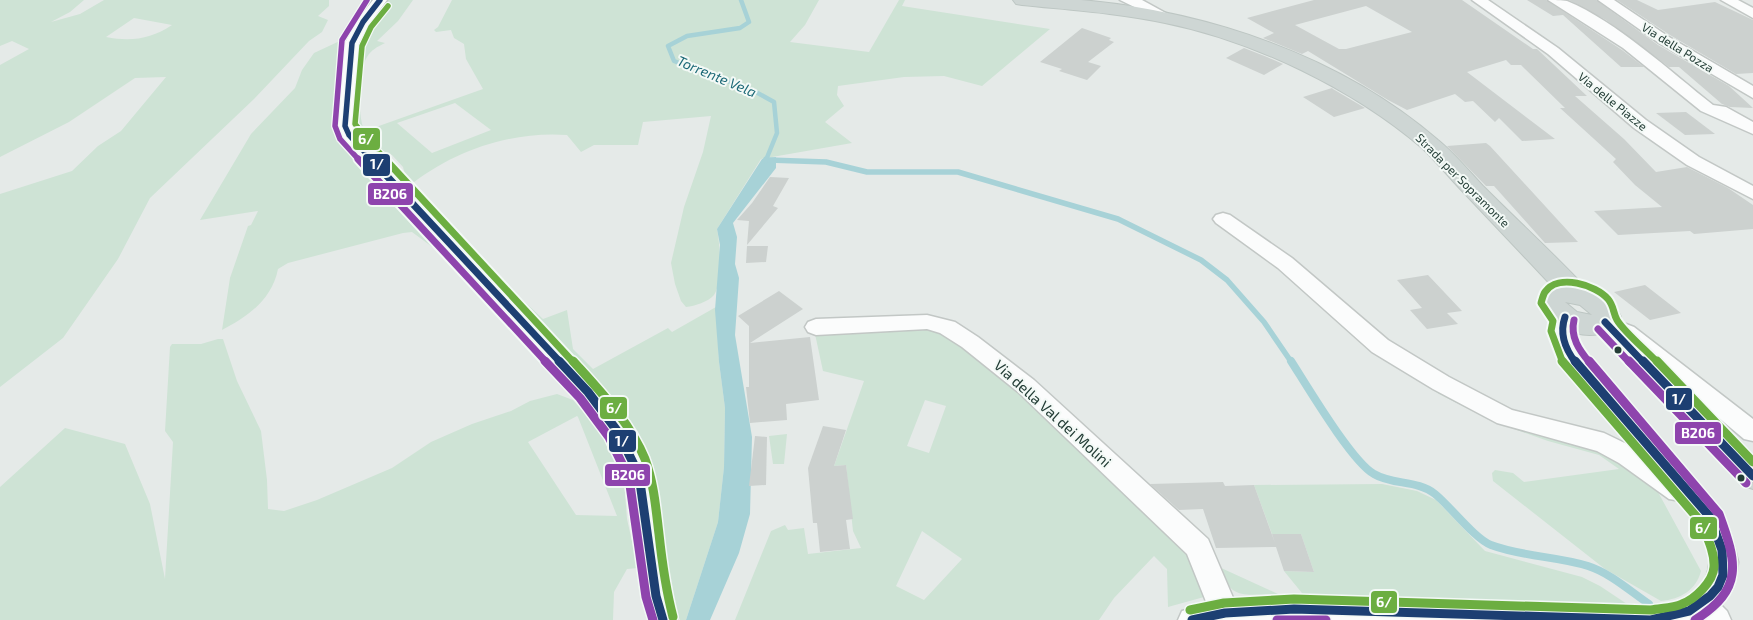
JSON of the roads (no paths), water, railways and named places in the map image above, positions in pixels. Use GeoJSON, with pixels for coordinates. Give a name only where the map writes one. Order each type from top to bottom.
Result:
{"type":"FeatureCollection","features":[{"type":"Feature","properties":{"kind":"main road","name":"Strada per Sopramonte"},"geometry":{"type":"LineString","coordinates":[[1022,0],[1086,3],[1166,17],[1226,34],[1259,46],[1318,73],[1388,114],[1425,139],[1570,305]]}},
{"type":"Feature","properties":{"kind":"main road"},"geometry":{"type":"LineString","coordinates":[[1570,305],[1587,326],[1598,325],[1606,320],[1753,476]]}},
{"type":"Feature","properties":{"kind":"street"},"geometry":{"type":"LineString","coordinates":[[380,0],[363,22],[352,42],[345,126],[349,135],[402,195],[587,393],[616,430],[634,460],[639,475],[656,596],[663,620]]}},
{"type":"Feature","properties":{"kind":"street"},"geometry":{"type":"LineString","coordinates":[[1127,0],[1166,17]]}},
{"type":"Feature","properties":{"kind":"street","name":"Via delle Piazze"},"geometry":{"type":"LineString","coordinates":[[1479,0],[1552,51],[1640,124],[1693,161],[1753,193]]}},
{"type":"Feature","properties":{"kind":"street"},"geometry":{"type":"LineString","coordinates":[[1555,0],[1586,17],[1628,45],[1707,108],[1753,129]]}},
{"type":"Feature","properties":{"kind":"street","name":"Via della Pozza"},"geometry":{"type":"LineString","coordinates":[[1605,0],[1664,40],[1753,93]]}},
{"type":"Feature","properties":{"kind":"street"},"geometry":{"type":"LineString","coordinates":[[1728,0],[1753,14]]}},
{"type":"Feature","properties":{"kind":"street"},"geometry":{"type":"LineString","coordinates":[[1656,60],[1714,107],[1732,119]]}},
{"type":"Feature","properties":{"kind":"street"},"geometry":{"type":"LineString","coordinates":[[1223,219],[1285,263],[1380,346],[1441,383],[1505,416],[1604,443],[1628,456],[1710,517]]}},
{"type":"Feature","properties":{"kind":"street"},"geometry":{"type":"LineString","coordinates":[[1192,620],[1225,613],[1294,609],[1651,620],[1709,612],[1724,568],[1720,543],[1710,517],[1569,354],[1561,329],[1570,305]]}},
{"type":"Feature","properties":{"kind":"street"},"geometry":{"type":"LineString","coordinates":[[1606,320],[1676,369],[1753,432]]}},
{"type":"Feature","properties":{"kind":"street","name":"Via della Val dei Molini"},"geometry":{"type":"LineString","coordinates":[[816,327],[927,322],[947,327],[970,342],[1026,386],[1198,547],[1225,613]]}},
{"type":"Feature","properties":{"kind":"water"},"geometry":{"type":"Polygon","coordinates":[[[776,157],[776,168],[733,223],[737,237],[735,264],[739,278],[735,335],[752,437],[750,514],[739,553],[710,620],[686,620],[718,522],[724,467],[725,408],[715,310],[720,245],[717,229],[762,159],[776,157]]]}},
{"type":"Feature","properties":{"kind":"waterway","name":"Torrente Vela"},"geometry":{"type":"LineString","coordinates":[[741,0],[749,22],[740,28],[687,36],[668,46],[674,61],[754,91],[774,102],[777,133],[766,160]]}},
{"type":"Feature","properties":{"kind":"waterway"},"geometry":{"type":"LineString","coordinates":[[769,160],[826,162],[867,172],[958,172],[1118,219],[1201,260],[1227,280],[1264,322],[1292,363]]}},
{"type":"Feature","properties":{"kind":"waterway"},"geometry":{"type":"LineString","coordinates":[[1291,361],[1342,440],[1365,467],[1374,474],[1389,480],[1413,484],[1435,494],[1470,529],[1491,545],[1515,552],[1588,566],[1612,578],[1649,604]]}}]}
